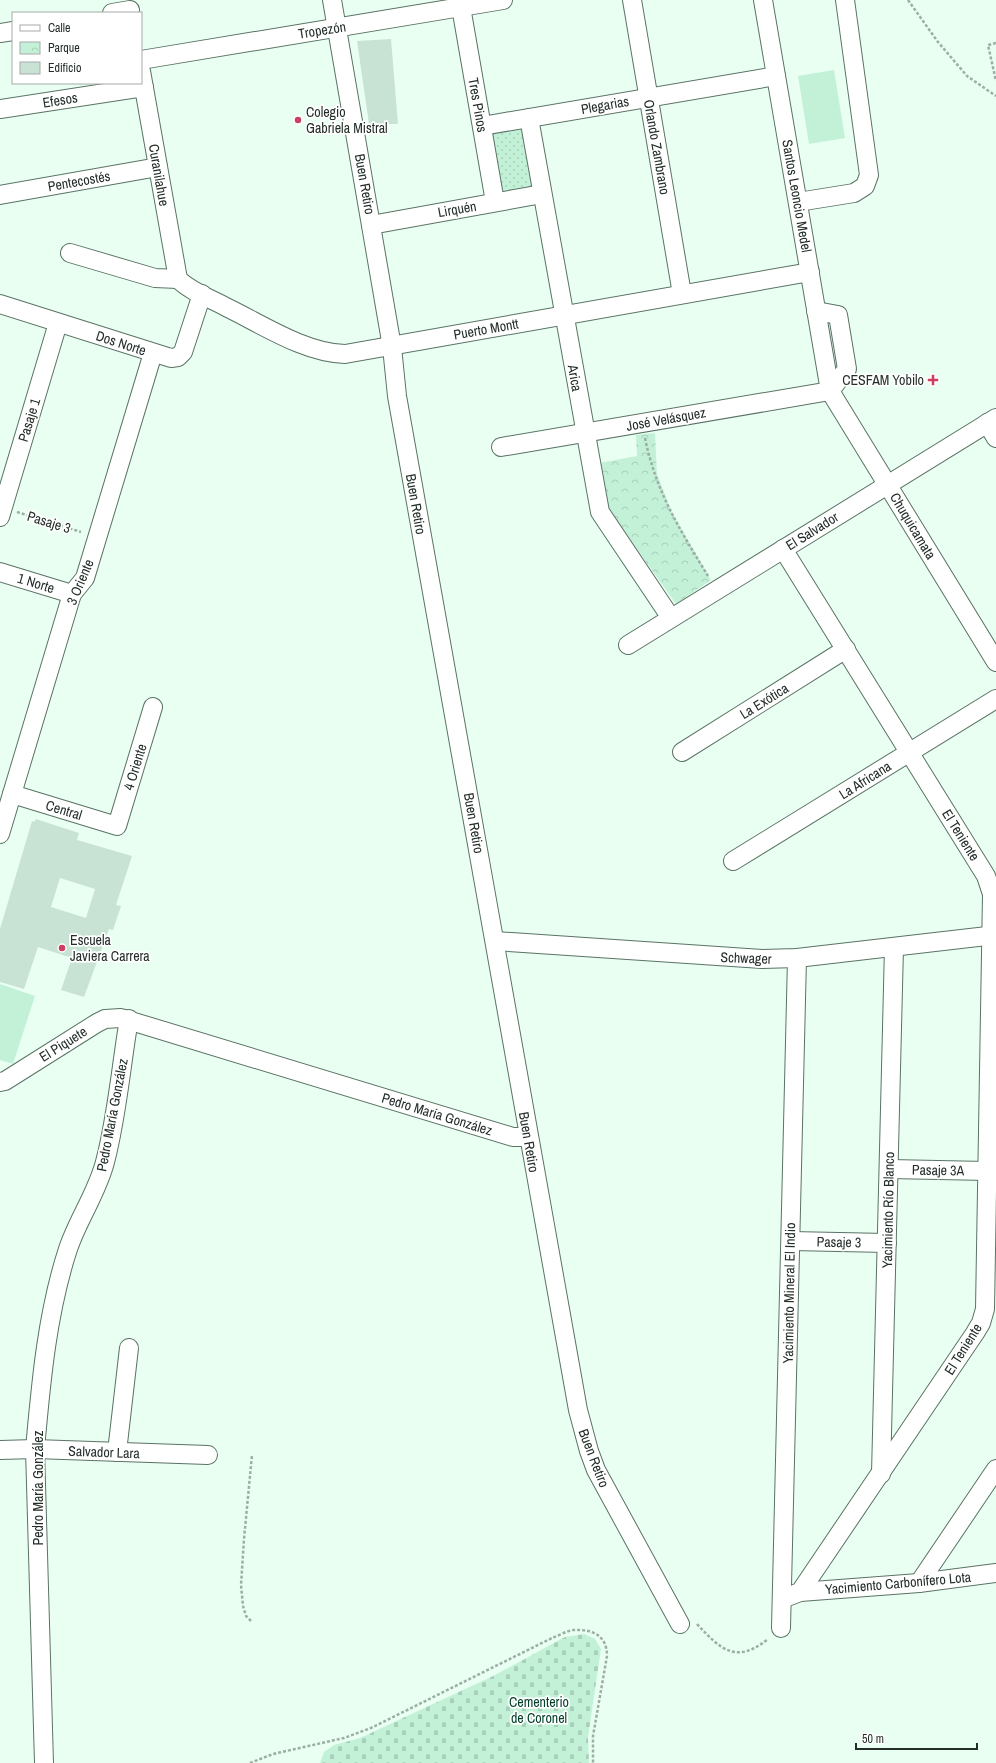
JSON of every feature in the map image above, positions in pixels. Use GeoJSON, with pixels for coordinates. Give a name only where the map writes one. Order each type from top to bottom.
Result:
{"type":"FeatureCollection","features":[{"type":"Feature","properties":{"kind":"street","name":"Buen Retiro"},"geometry":{"type":"LineString","coordinates":[[332,0],[392,347],[396,396],[582,1431],[588,1451],[606,1489],[688,1624]]}},
{"type":"Feature","properties":{"kind":"street","name":"Tropezón"},"geometry":{"type":"LineString","coordinates":[[142,60],[503,0]]}},
{"type":"Feature","properties":{"kind":"street","name":"Orlando Zambrano"},"geometry":{"type":"LineString","coordinates":[[632,0],[682,294]]}},
{"type":"Feature","properties":{"kind":"street","name":"Santos Leoncio Medel"},"geometry":{"type":"LineString","coordinates":[[763,0],[830,391]]}},
{"type":"Feature","properties":{"kind":"street"},"geometry":{"type":"LineString","coordinates":[[798,202],[854,193],[864,186],[869,175],[845,0]]}},
{"type":"Feature","properties":{"kind":"street","name":"Tres Pinos"},"geometry":{"type":"LineString","coordinates":[[461,7],[495,202]]}},
{"type":"Feature","properties":{"kind":"street"},"geometry":{"type":"LineString","coordinates":[[116,12],[130,8]]}},
{"type":"Feature","properties":{"kind":"street"},"geometry":{"type":"LineString","coordinates":[[0,33],[12,31]]}},
{"type":"Feature","properties":{"kind":"street","name":"Plegarias"},"geometry":{"type":"LineString","coordinates":[[482,126],[776,76]]}},
{"type":"Feature","properties":{"kind":"street","name":"Curanilahue"},"geometry":{"type":"LineString","coordinates":[[142,79],[178,279]]}},
{"type":"Feature","properties":{"kind":"street","name":"Efesos"},"geometry":{"type":"LineString","coordinates":[[0,109],[118,84]]}},
{"type":"Feature","properties":{"kind":"street","name":"Arica"},"geometry":{"type":"LineString","coordinates":[[529,118],[584,433],[600,512],[671,618]]}},
{"type":"Feature","properties":{"kind":"street","name":"Pentecostés"},"geometry":{"type":"LineString","coordinates":[[0,195],[158,167]]}},
{"type":"Feature","properties":{"kind":"street","name":"Lirquén"},"geometry":{"type":"LineString","coordinates":[[372,225],[542,194]]}},
{"type":"Feature","properties":{"kind":"street"},"geometry":{"type":"LineString","coordinates":[[70,253],[155,278],[178,279]]}},
{"type":"Feature","properties":{"kind":"street","name":"Puerto Montt"},"geometry":{"type":"LineString","coordinates":[[178,279],[202,294],[301,344],[324,352],[344,354],[392,347],[403,343],[810,272]]}},
{"type":"Feature","properties":{"kind":"street","name":"Dos Norte"},"geometry":{"type":"LineString","coordinates":[[0,304],[170,358],[178,357],[183,352],[202,294]]}},
{"type":"Feature","properties":{"kind":"street","name":"Pasaje 1"},"geometry":{"type":"LineString","coordinates":[[1,512],[58,323]]}},
{"type":"Feature","properties":{"kind":"street","name":"3 Oriente"},"geometry":{"type":"LineString","coordinates":[[0,834],[6,804],[72,594],[84,578],[153,353]]}},
{"type":"Feature","properties":{"kind":"street","name":"José Velásquez"},"geometry":{"type":"LineString","coordinates":[[502,447],[830,391]]}},
{"type":"Feature","properties":{"kind":"street","name":"Chuquicamata"},"geometry":{"type":"LineString","coordinates":[[830,391],[996,662]]}},
{"type":"Feature","properties":{"kind":"street"},"geometry":{"type":"LineString","coordinates":[[992,420],[996,438]]}},
{"type":"Feature","properties":{"kind":"street","name":"El Salvador"},"geometry":{"type":"LineString","coordinates":[[628,645],[992,420]]}},
{"type":"Feature","properties":{"kind":"street","name":"El Teniente"},"geometry":{"type":"LineString","coordinates":[[783,549],[910,752],[990,885],[992,894],[993,935],[992,1118],[987,1171],[991,1210],[991,1308],[881,1474],[800,1592]]}},
{"type":"Feature","properties":{"kind":"street","name":"1 Norte"},"geometry":{"type":"LineString","coordinates":[[0,572],[72,594]]}},
{"type":"Feature","properties":{"kind":"street","name":"La Exótica"},"geometry":{"type":"LineString","coordinates":[[682,752],[846,649]]}},
{"type":"Feature","properties":{"kind":"street","name":"La Africana"},"geometry":{"type":"LineString","coordinates":[[734,861],[996,699]]}},
{"type":"Feature","properties":{"kind":"street","name":"4 Oriente"},"geometry":{"type":"LineString","coordinates":[[117,826],[153,707]]}},
{"type":"Feature","properties":{"kind":"street","name":"Central"},"geometry":{"type":"LineString","coordinates":[[6,804],[117,826]]}},
{"type":"Feature","properties":{"kind":"street","name":"Schwager"},"geometry":{"type":"LineString","coordinates":[[495,941],[762,959],[798,958],[993,935]]}},
{"type":"Feature","properties":{"kind":"street","name":"Yacimiento Río Blanco"},"geometry":{"type":"LineString","coordinates":[[881,1474],[894,947]]}},
{"type":"Feature","properties":{"kind":"street","name":"Yacimiento Mineral El Indio"},"geometry":{"type":"LineString","coordinates":[[781,1628],[798,958]]}},
{"type":"Feature","properties":{"kind":"street","name":"El Piquete"},"geometry":{"type":"LineString","coordinates":[[0,1082],[98,1023],[113,1018],[129,1019]]}},
{"type":"Feature","properties":{"kind":"street","name":"Pedro María González"},"geometry":{"type":"LineString","coordinates":[[44,1763],[35,1449],[43,1370],[56,1296],[69,1247],[99,1180],[104,1164],[129,1019],[513,1137],[521,1139],[528,1137]]}},
{"type":"Feature","properties":{"kind":"street","name":"Pasaje 3A"},"geometry":{"type":"LineString","coordinates":[[889,1169],[987,1171]]}},
{"type":"Feature","properties":{"kind":"street","name":"Pasaje 3"},"geometry":{"type":"LineString","coordinates":[[791,1241],[887,1243]]}},
{"type":"Feature","properties":{"kind":"street"},"geometry":{"type":"LineString","coordinates":[[117,1452],[129,1348]]}},
{"type":"Feature","properties":{"kind":"street","name":"Salvador Lara"},"geometry":{"type":"LineString","coordinates":[[0,1450],[35,1449],[208,1455]]}},
{"type":"Feature","properties":{"kind":"street"},"geometry":{"type":"LineString","coordinates":[[919,1583],[996,1469]]}},
{"type":"Feature","properties":{"kind":"street","name":"Yacimiento Carbonífero Lota"},"geometry":{"type":"LineString","coordinates":[[800,1592],[919,1583],[996,1573]]}},
{"type":"Feature","properties":{"kind":"street"},"geometry":{"type":"LineString","coordinates":[[782,1598],[800,1592]]}},
{"type":"Feature","properties":{"kind":"path"},"geometry":{"type":"LineString","coordinates":[[908,0],[938,42],[967,76],[996,96]]}},
{"type":"Feature","properties":{"kind":"path"},"geometry":{"type":"LineString","coordinates":[[996,43],[988,45],[996,81]]}},
{"type":"Feature","properties":{"kind":"path"},"geometry":{"type":"LineString","coordinates":[[642,423],[651,465],[664,499],[681,533],[716,590]]}},
{"type":"Feature","properties":{"kind":"path","name":"Pasaje 3"},"geometry":{"type":"LineString","coordinates":[[1,512],[97,537]]}},
{"type":"Feature","properties":{"kind":"path"},"geometry":{"type":"LineString","coordinates":[[251,1621],[246,1616],[243,1606],[242,1585],[244,1539],[252,1456]]}},
{"type":"Feature","properties":{"kind":"path"},"geometry":{"type":"LineString","coordinates":[[688,1624],[720,1646],[733,1652],[753,1649],[781,1628]]}},
{"type":"Feature","properties":{"kind":"path"},"geometry":{"type":"LineString","coordinates":[[250,1763],[273,1754],[344,1738],[371,1728],[552,1638],[572,1630],[586,1631],[600,1635],[607,1647],[607,1656],[593,1736],[593,1763]]}},
{"type":"Feature","properties":{"kind":"green space"},"geometry":{"type":"Polygon","coordinates":[[[834,70],[845,138],[809,144],[798,76],[834,70]]]}},
{"type":"Feature","properties":{"kind":"green space"},"geometry":{"type":"Polygon","coordinates":[[[523,123],[537,186],[503,197],[490,129],[523,123]]]}},
{"type":"Feature","properties":{"kind":"green space"},"geometry":{"type":"Polygon","coordinates":[[[655,433],[657,474],[672,513],[711,580],[676,604],[606,506],[599,463],[637,456],[636,435],[655,433]]]}},
{"type":"Feature","properties":{"kind":"green space"},"geometry":{"type":"Polygon","coordinates":[[[0,984],[35,996],[13,1064],[0,1060],[0,984]]]}},
{"type":"Feature","properties":{"kind":"green space","name":"Cementerio de Coronel"},"geometry":{"type":"Polygon","coordinates":[[[584,1634],[595,1639],[601,1649],[588,1737],[589,1763],[320,1763],[324,1752],[334,1745],[360,1738],[493,1676],[565,1637],[584,1634]]]}},
{"type":"Feature","properties":{"kind":"building"},"geometry":{"type":"Polygon","coordinates":[[[391,39],[398,124],[369,124],[357,41],[391,39]]]}},
{"type":"Feature","properties":{"kind":"building"},"geometry":{"type":"Polygon","coordinates":[[[36,819],[79,833],[77,840],[132,856],[116,905],[121,906],[113,930],[109,929],[84,997],[61,990],[72,958],[38,947],[24,989],[0,982],[0,929],[32,821],[34,822],[36,819]],[[60,878],[51,907],[86,918],[95,889],[60,878]]]}},
{"type":"Feature","properties":{"kind":"place","name":"Colegio Gabriela Mistral"},"geometry":{"type":"Point","coordinates":[298,120]}},
{"type":"Feature","properties":{"kind":"place","name":"CESFAM Yobilo"},"geometry":{"type":"Point","coordinates":[933,380]}},
{"type":"Feature","properties":{"kind":"place","name":"Escuela Javiera Carrera"},"geometry":{"type":"Point","coordinates":[62,948]}}]}
